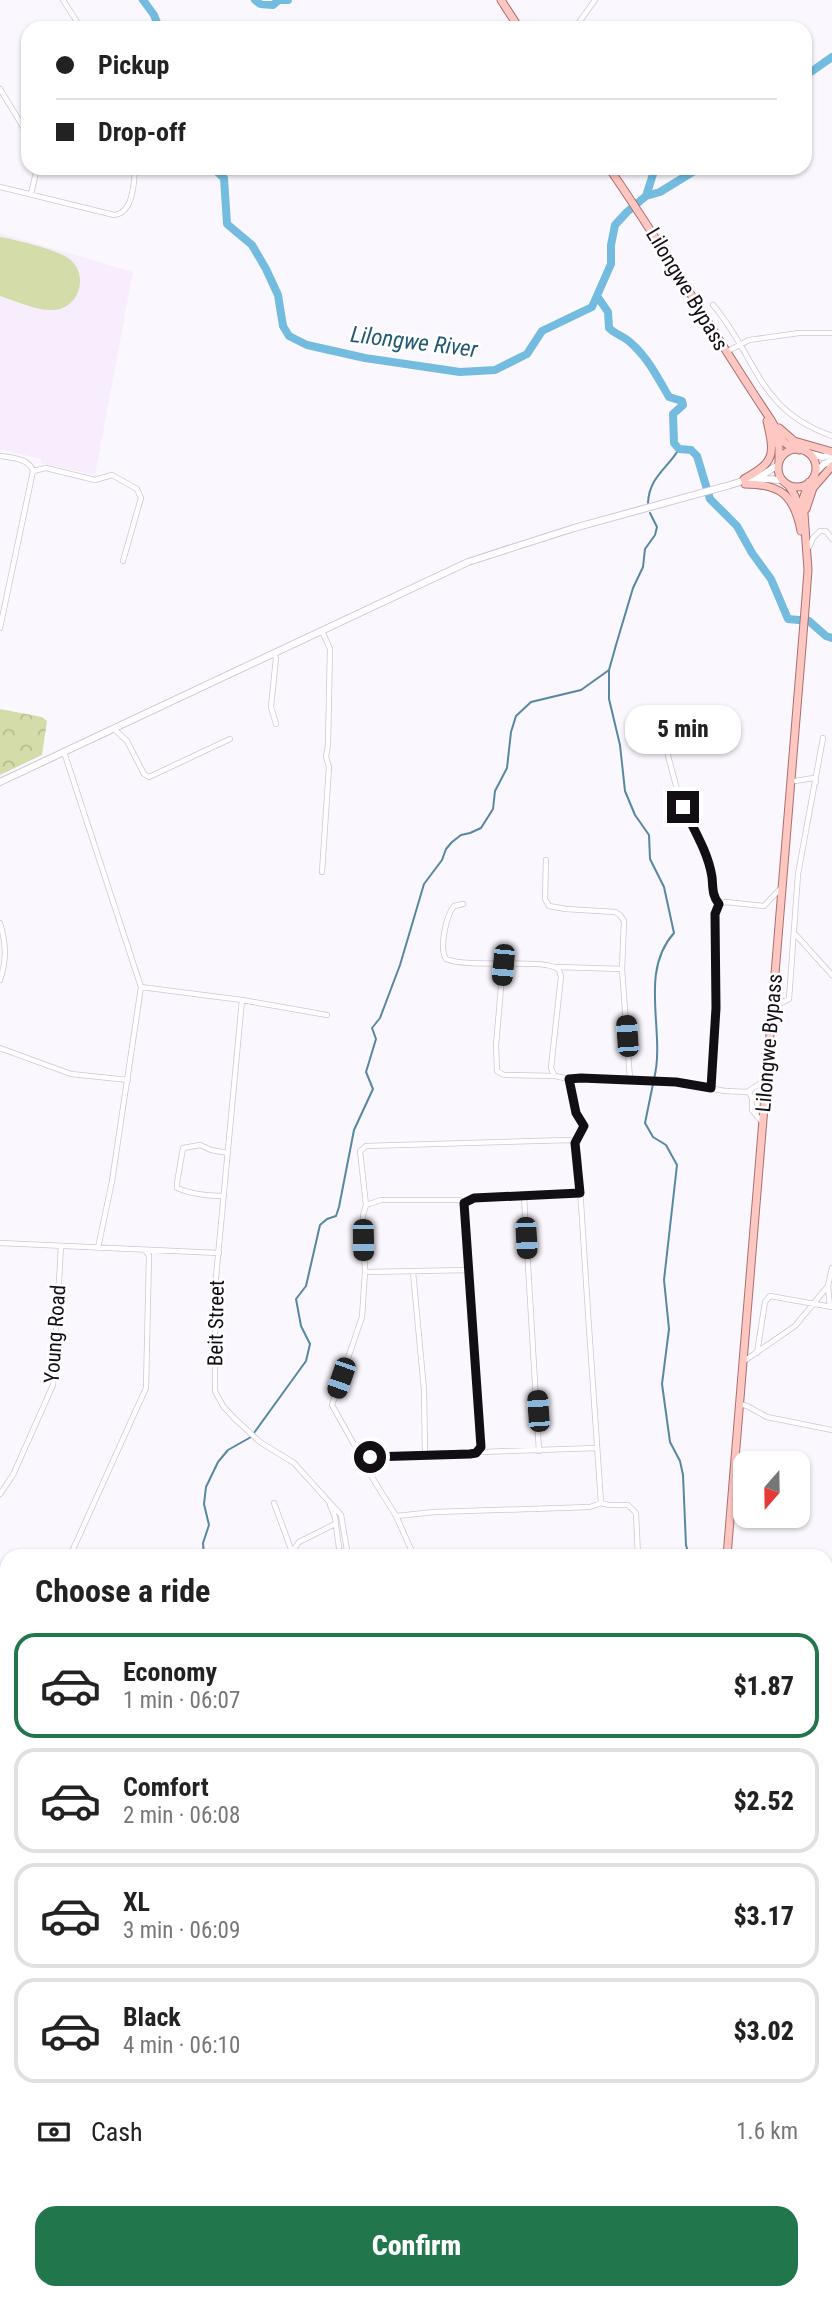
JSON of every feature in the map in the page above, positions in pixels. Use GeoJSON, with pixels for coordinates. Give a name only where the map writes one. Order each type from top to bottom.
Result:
{"type":"FeatureCollection","features":[{"type":"Feature","properties":{"kind":"main road"},"geometry":{"type":"LineString","coordinates":[[501,0],[514,21]]}},
{"type":"Feature","properties":{"kind":"main road","name":"Lilongwe Bypass"},"geometry":{"type":"LineString","coordinates":[[614,175],[645,220],[725,353],[764,411],[779,447],[779,463]]}},
{"type":"Feature","properties":{"kind":"main road"},"geometry":{"type":"LineString","coordinates":[[769,421],[790,439],[832,454]]}},
{"type":"Feature","properties":{"kind":"main road"},"geometry":{"type":"LineString","coordinates":[[744,482],[770,461],[772,446],[769,421]]}},
{"type":"Feature","properties":{"kind":"main road","name":"Lilongwe Bypass"},"geometry":{"type":"LineString","coordinates":[[769,421],[784,442],[799,450]]}},
{"type":"Feature","properties":{"kind":"main road"},"geometry":{"type":"LineString","coordinates":[[744,482],[764,474],[779,463],[787,452],[799,450],[822,457],[832,454]]}},
{"type":"Feature","properties":{"kind":"main road"},"geometry":{"type":"LineString","coordinates":[[808,453],[814,462],[815,473]]}},
{"type":"Feature","properties":{"kind":"main road"},"geometry":{"type":"LineString","coordinates":[[779,463],[779,475],[785,482]]}},
{"type":"Feature","properties":{"kind":"main road"},"geometry":{"type":"LineString","coordinates":[[0,782],[478,559],[574,528],[730,485],[766,479],[799,487],[809,482],[824,464],[832,463]]}},
{"type":"Feature","properties":{"kind":"main road"},"geometry":{"type":"LineString","coordinates":[[805,528],[810,493],[832,463]]}},
{"type":"Feature","properties":{"kind":"main road"},"geometry":{"type":"LineString","coordinates":[[744,482],[771,486],[786,495],[797,513],[807,551]]}},
{"type":"Feature","properties":{"kind":"main road","name":"Lilongwe Bypass"},"geometry":{"type":"LineString","coordinates":[[785,482],[797,500],[805,528]]}},
{"type":"Feature","properties":{"kind":"main road","name":"Lilongwe Bypass"},"geometry":{"type":"LineString","coordinates":[[728,1549],[804,629],[807,551],[803,499],[809,482]]}},
{"type":"Feature","properties":{"kind":"street"},"geometry":{"type":"LineString","coordinates":[[63,0],[76,21]]}},
{"type":"Feature","properties":{"kind":"street"},"geometry":{"type":"LineString","coordinates":[[580,21],[596,0]]}},
{"type":"Feature","properties":{"kind":"street"},"geometry":{"type":"LineString","coordinates":[[0,89],[21,124]]}},
{"type":"Feature","properties":{"kind":"street"},"geometry":{"type":"LineString","coordinates":[[30,194],[35,175]]}},
{"type":"Feature","properties":{"kind":"street"},"geometry":{"type":"LineString","coordinates":[[0,187],[120,215],[129,205],[134,175]]}},
{"type":"Feature","properties":{"kind":"street"},"geometry":{"type":"LineString","coordinates":[[713,305],[734,331],[765,390],[798,421],[832,436]]}},
{"type":"Feature","properties":{"kind":"street"},"geometry":{"type":"LineString","coordinates":[[725,353],[749,340],[799,333],[832,334]]}},
{"type":"Feature","properties":{"kind":"street"},"geometry":{"type":"LineString","coordinates":[[0,456],[27,462],[32,465],[33,471],[0,628]]}},
{"type":"Feature","properties":{"kind":"street"},"geometry":{"type":"LineString","coordinates":[[33,471],[46,468],[95,480],[111,475],[137,489],[141,498],[123,561]]}},
{"type":"Feature","properties":{"kind":"street"},"geometry":{"type":"LineString","coordinates":[[807,551],[813,537],[820,531],[826,531],[832,540]]}},
{"type":"Feature","properties":{"kind":"street"},"geometry":{"type":"LineString","coordinates":[[321,630],[330,649],[326,757],[329,767],[322,872]]}},
{"type":"Feature","properties":{"kind":"street"},"geometry":{"type":"LineString","coordinates":[[274,652],[271,707],[276,724]]}},
{"type":"Feature","properties":{"kind":"street"},"geometry":{"type":"LineString","coordinates":[[656,710],[679,797],[707,857],[713,897],[719,904],[767,904],[780,910]]}},
{"type":"Feature","properties":{"kind":"street"},"geometry":{"type":"LineString","coordinates":[[113,729],[127,741],[144,774],[149,777],[230,739]]}},
{"type":"Feature","properties":{"kind":"street"},"geometry":{"type":"LineString","coordinates":[[772,1007],[789,999],[798,874],[811,797],[817,783],[823,738]]}},
{"type":"Feature","properties":{"kind":"street"},"geometry":{"type":"LineString","coordinates":[[64,751],[141,987],[108,1204],[98,1248]]}},
{"type":"Feature","properties":{"kind":"street"},"geometry":{"type":"LineString","coordinates":[[795,781],[814,778],[817,783]]}},
{"type":"Feature","properties":{"kind":"street"},"geometry":{"type":"LineString","coordinates":[[546,860],[545,899],[549,906],[615,912],[622,918],[622,969],[630,1079]]}},
{"type":"Feature","properties":{"kind":"street"},"geometry":{"type":"LineString","coordinates":[[767,904],[782,887]]}},
{"type":"Feature","properties":{"kind":"street"},"geometry":{"type":"LineString","coordinates":[[463,904],[454,906],[449,913],[443,956],[449,961],[622,969]]}},
{"type":"Feature","properties":{"kind":"street"},"geometry":{"type":"LineString","coordinates":[[711,1088],[716,1008],[715,914],[719,904]]}},
{"type":"Feature","properties":{"kind":"street"},"geometry":{"type":"LineString","coordinates":[[0,923],[5,960],[0,980]]}},
{"type":"Feature","properties":{"kind":"street"},"geometry":{"type":"LineString","coordinates":[[795,934],[832,975]]}},
{"type":"Feature","properties":{"kind":"street"},"geometry":{"type":"LineString","coordinates":[[503,965],[496,1068],[504,1075],[676,1082],[749,1092],[766,1079]]}},
{"type":"Feature","properties":{"kind":"street"},"geometry":{"type":"LineString","coordinates":[[555,1076],[551,1068],[561,978],[558,967]]}},
{"type":"Feature","properties":{"kind":"street"},"geometry":{"type":"LineString","coordinates":[[141,987],[327,1014]]}},
{"type":"Feature","properties":{"kind":"street"},"geometry":{"type":"LineString","coordinates":[[219,1253],[242,1000]]}},
{"type":"Feature","properties":{"kind":"street"},"geometry":{"type":"LineString","coordinates":[[0,1048],[71,1073],[128,1080]]}},
{"type":"Feature","properties":{"kind":"street"},"geometry":{"type":"LineString","coordinates":[[569,1079],[576,1113],[584,1126],[575,1143],[597,1418],[601,1503]]}},
{"type":"Feature","properties":{"kind":"street"},"geometry":{"type":"LineString","coordinates":[[749,1092],[752,1110],[763,1122]]}},
{"type":"Feature","properties":{"kind":"street"},"geometry":{"type":"LineString","coordinates":[[411,1549],[396,1516],[385,1502],[332,1405],[361,1323],[365,1272],[363,1215],[366,1205],[360,1151],[366,1146],[570,1140],[575,1143]]}},
{"type":"Feature","properties":{"kind":"street"},"geometry":{"type":"LineString","coordinates":[[224,1196],[186,1192],[177,1188],[177,1183],[183,1148],[197,1144],[228,1153]]}},
{"type":"Feature","properties":{"kind":"street"},"geometry":{"type":"LineString","coordinates":[[464,1203],[474,1198],[580,1193]]}},
{"type":"Feature","properties":{"kind":"street"},"geometry":{"type":"LineString","coordinates":[[524,1197],[539,1451]]}},
{"type":"Feature","properties":{"kind":"street"},"geometry":{"type":"LineString","coordinates":[[366,1205],[382,1200],[459,1200],[464,1203]]}},
{"type":"Feature","properties":{"kind":"street"},"geometry":{"type":"LineString","coordinates":[[464,1203],[481,1443],[476,1453]]}},
{"type":"Feature","properties":{"kind":"street","name":"Beit Street"},"geometry":{"type":"LineString","coordinates":[[0,1243],[219,1253],[215,1288],[215,1391],[218,1398],[250,1433],[294,1463],[326,1499],[343,1519],[347,1549]]}},
{"type":"Feature","properties":{"kind":"street","name":"Young Road"},"geometry":{"type":"LineString","coordinates":[[0,1494],[13,1475],[54,1381],[61,1246]]}},
{"type":"Feature","properties":{"kind":"street"},"geometry":{"type":"LineString","coordinates":[[73,1549],[146,1388],[149,1255],[144,1250]]}},
{"type":"Feature","properties":{"kind":"street"},"geometry":{"type":"LineString","coordinates":[[757,1353],[765,1302],[770,1296],[831,1307],[828,1286],[832,1268]]}},
{"type":"Feature","properties":{"kind":"street"},"geometry":{"type":"LineString","coordinates":[[365,1272],[470,1270]]}},
{"type":"Feature","properties":{"kind":"street"},"geometry":{"type":"LineString","coordinates":[[413,1272],[424,1390],[425,1454]]}},
{"type":"Feature","properties":{"kind":"street"},"geometry":{"type":"LineString","coordinates":[[743,1362],[795,1326],[816,1304],[828,1286]]}},
{"type":"Feature","properties":{"kind":"street"},"geometry":{"type":"LineString","coordinates":[[739,1404],[767,1417],[832,1430]]}},
{"type":"Feature","properties":{"kind":"street"},"geometry":{"type":"LineString","coordinates":[[365,1464],[370,1457],[597,1448]]}},
{"type":"Feature","properties":{"kind":"street"},"geometry":{"type":"LineString","coordinates":[[326,1499],[333,1511],[339,1549]]}},
{"type":"Feature","properties":{"kind":"street"},"geometry":{"type":"LineString","coordinates":[[274,1503],[291,1549]]}},
{"type":"Feature","properties":{"kind":"street"},"geometry":{"type":"LineString","coordinates":[[396,1516],[435,1512],[590,1507],[601,1503],[628,1505],[635,1510],[638,1549]]}},
{"type":"Feature","properties":{"kind":"street"},"geometry":{"type":"LineString","coordinates":[[296,1549],[299,1542],[335,1524]]}},
{"type":"Feature","properties":{"kind":"shaded area"},"geometry":{"type":"Polygon","coordinates":[[[0,233],[133,272],[95,475],[41,463],[41,459],[0,449],[0,233]]]}},
{"type":"Feature","properties":{"kind":"green space"},"geometry":{"type":"Polygon","coordinates":[[[0,237],[45,248],[75,264],[79,272],[79,289],[70,304],[46,310],[0,296],[0,237]]]}},
{"type":"Feature","properties":{"kind":"green space"},"geometry":{"type":"Polygon","coordinates":[[[0,709],[42,717],[47,721],[42,755],[0,775],[0,709]]]}},
{"type":"Feature","properties":{"kind":"waterway","name":"Lilongwe River"},"geometry":{"type":"LineString","coordinates":[[143,0],[156,21]]}},
{"type":"Feature","properties":{"kind":"waterway"},"geometry":{"type":"LineString","coordinates":[[255,0],[260,4],[273,5],[279,0],[288,0]]}},
{"type":"Feature","properties":{"kind":"waterway","name":"Lilongwe River"},"geometry":{"type":"LineString","coordinates":[[812,71],[832,57]]}},
{"type":"Feature","properties":{"kind":"waterway","name":"Lilongwe River"},"geometry":{"type":"LineString","coordinates":[[221,175],[224,178],[227,224],[252,245],[266,269],[278,295],[283,326],[289,336],[307,345],[365,358],[460,372],[495,370],[527,354],[542,331],[592,307],[611,264],[615,225],[646,196],[653,175]]}},
{"type":"Feature","properties":{"kind":"waterway"},"geometry":{"type":"LineString","coordinates":[[646,196],[660,192],[688,175]]}},
{"type":"Feature","properties":{"kind":"waterway"},"geometry":{"type":"LineString","coordinates":[[597,296],[608,312],[609,328],[643,355],[669,397],[682,401],[683,405],[673,414],[674,443],[679,449],[691,450],[697,456],[710,499],[737,526],[771,579],[788,619],[809,621],[832,638]]}},
{"type":"Feature","properties":{"kind":"waterway"},"geometry":{"type":"LineString","coordinates":[[648,503],[655,479],[679,449]]}},
{"type":"Feature","properties":{"kind":"waterway"},"geometry":{"type":"LineString","coordinates":[[650,513],[657,527],[645,549],[643,567],[633,588],[609,670],[609,699],[620,745],[625,791],[635,815],[649,835],[650,859],[664,887],[674,933],[663,949],[657,966],[657,1061],[654,1079]]}},
{"type":"Feature","properties":{"kind":"waterway"},"geometry":{"type":"LineString","coordinates":[[254,1433],[306,1361],[310,1344],[301,1326],[296,1299],[306,1286],[320,1225],[336,1216],[339,1207],[354,1130],[373,1089],[366,1072],[376,1039],[372,1028],[380,1018],[400,965],[424,884],[452,842],[461,835],[481,828],[493,809],[495,791],[507,768],[511,732],[516,716],[531,702],[581,690],[609,670]]}},
{"type":"Feature","properties":{"kind":"waterway"},"geometry":{"type":"LineString","coordinates":[[653,1084],[645,1123],[653,1137],[666,1145],[677,1165],[664,1280],[669,1329],[662,1384],[670,1442],[680,1461],[683,1475],[687,1549]]}},
{"type":"Feature","properties":{"kind":"waterway"},"geometry":{"type":"LineString","coordinates":[[203,1549],[209,1525],[204,1504],[206,1487],[218,1462],[228,1450],[251,1437]]}},
{"type":"Feature","properties":{"kind":"route"},"geometry":{"type":"LineString","coordinates":[[370,1457],[470,1454],[476,1453],[481,1447],[464,1203],[474,1198],[580,1193],[575,1143],[584,1126],[576,1113],[569,1079],[668,1081],[711,1088],[716,1008],[715,910],[719,904],[713,897],[707,857],[683,807]]}}]}
